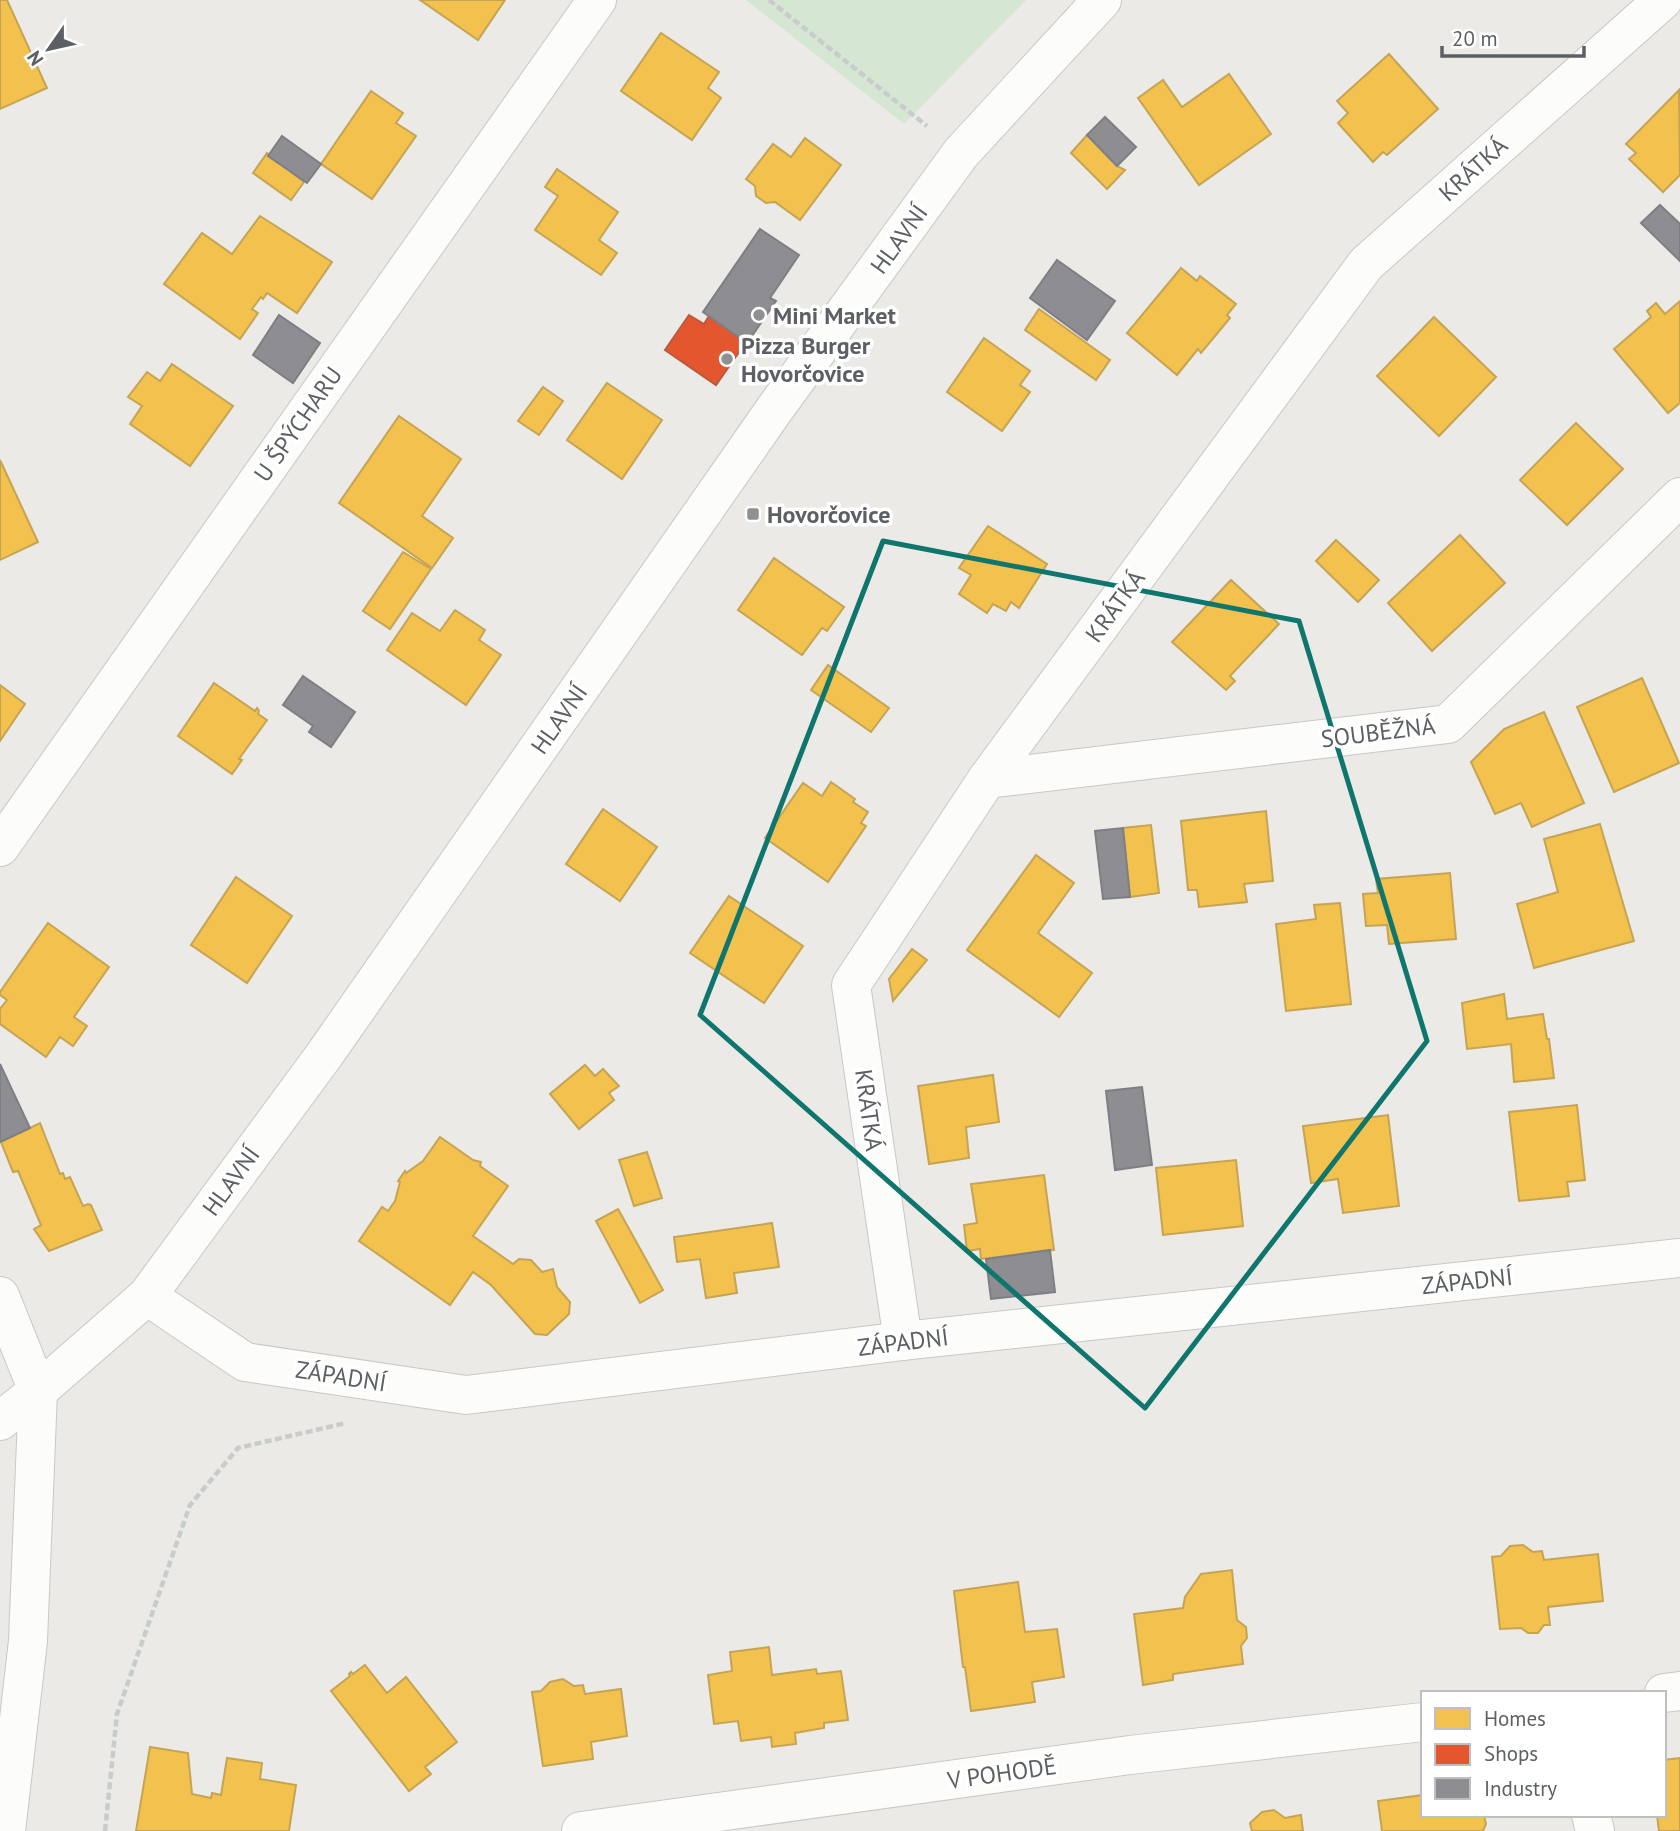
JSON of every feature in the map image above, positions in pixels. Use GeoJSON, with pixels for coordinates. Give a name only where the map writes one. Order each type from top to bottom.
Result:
{"type":"FeatureCollection","features":[{"type":"Feature","properties":{"kind":"street","name":"U ŠPÝCHARU"},"geometry":{"type":"LineString","coordinates":[[0,847],[597,0]]}},
{"type":"Feature","properties":{"kind":"street","name":"HLAVNÍ"},"geometry":{"type":"LineString","coordinates":[[0,1421],[147,1296],[325,1054],[774,410],[961,153],[1102,0]]}},
{"type":"Feature","properties":{"kind":"street","name":"KRÁTKÁ"},"geometry":{"type":"LineString","coordinates":[[903,1341],[851,985],[987,779],[1366,264],[1663,0]]}},
{"type":"Feature","properties":{"kind":"street"},"geometry":{"type":"LineString","coordinates":[[1672,0],[1680,8]]}},
{"type":"Feature","properties":{"kind":"street","name":"SOUBĚŽNÁ"},"geometry":{"type":"LineString","coordinates":[[987,779],[1448,724],[1680,497]]}},
{"type":"Feature","properties":{"kind":"street","name":"ZÁPADNÍ"},"geometry":{"type":"LineString","coordinates":[[147,1296],[245,1362],[466,1395],[903,1341],[1680,1258]]}},
{"type":"Feature","properties":{"kind":"street"},"geometry":{"type":"LineString","coordinates":[[0,1296],[38,1391],[29,1641],[6,1831]]}},
{"type":"Feature","properties":{"kind":"street","name":"V POHODĚ"},"geometry":{"type":"LineString","coordinates":[[581,1831],[1130,1755],[1421,1722]]}},
{"type":"Feature","properties":{"kind":"path"},"geometry":{"type":"LineString","coordinates":[[769,0],[961,153]]}},
{"type":"Feature","properties":{"kind":"path"},"geometry":{"type":"LineString","coordinates":[[104,1831],[117,1714],[190,1505],[238,1448],[359,1420]]}},
{"type":"Feature","properties":{"kind":"highlighted area"},"geometry":{"type":"Polygon","coordinates":[[[883,541],[1299,621],[1427,1041],[1145,1408],[700,1015],[883,541]]]}},
{"type":"Feature","properties":{"kind":"green space"},"geometry":{"type":"Polygon","coordinates":[[[746,0],[1026,0],[904,124],[746,0]]]}},
{"type":"Feature","properties":{"kind":"building: Homes"},"geometry":{"type":"Polygon","coordinates":[[[0,0],[7,0],[47,88],[0,109],[0,0]]]}},
{"type":"Feature","properties":{"kind":"building: Homes"},"geometry":{"type":"Polygon","coordinates":[[[420,0],[505,0],[478,40],[420,0]]]}},
{"type":"Feature","properties":{"kind":"building: Homes"},"geometry":{"type":"Polygon","coordinates":[[[661,33],[719,72],[708,88],[721,98],[692,140],[621,91],[661,33]]]}},
{"type":"Feature","properties":{"kind":"building: Homes"},"geometry":{"type":"Polygon","coordinates":[[[1389,54],[1438,109],[1387,155],[1383,152],[1373,162],[1338,123],[1348,113],[1337,101],[1389,54]]]}},
{"type":"Feature","properties":{"kind":"building: Homes"},"geometry":{"type":"Polygon","coordinates":[[[1229,74],[1271,134],[1199,185],[1138,98],[1163,80],[1182,107],[1229,74]]]}},
{"type":"Feature","properties":{"kind":"building: Homes"},"geometry":{"type":"Polygon","coordinates":[[[1679,90],[1680,175],[1663,192],[1629,159],[1636,153],[1626,144],[1679,90]]]}},
{"type":"Feature","properties":{"kind":"building: Homes"},"geometry":{"type":"Polygon","coordinates":[[[371,91],[403,113],[396,123],[416,136],[372,199],[321,164],[371,91]]]}},
{"type":"Feature","properties":{"kind":"building: Homes"},"geometry":{"type":"Polygon","coordinates":[[[1087,135],[1117,166],[1125,170],[1107,189],[1071,153],[1087,135]]]}},
{"type":"Feature","properties":{"kind":"building: Homes"},"geometry":{"type":"Polygon","coordinates":[[[805,138],[841,165],[800,220],[775,202],[766,203],[756,196],[755,186],[746,179],[773,144],[791,157],[805,138]]]}},
{"type":"Feature","properties":{"kind":"building: Homes"},"geometry":{"type":"Polygon","coordinates":[[[267,153],[304,182],[291,200],[253,173],[267,153]]]}},
{"type":"Feature","properties":{"kind":"building: Homes"},"geometry":{"type":"Polygon","coordinates":[[[557,169],[618,212],[599,240],[617,253],[601,275],[535,230],[558,196],[545,187],[557,169]]]}},
{"type":"Feature","properties":{"kind":"building: Homes"},"geometry":{"type":"Polygon","coordinates":[[[260,216],[332,262],[297,313],[267,293],[263,299],[261,297],[252,309],[258,313],[240,339],[164,284],[202,233],[232,254],[260,216]]]}},
{"type":"Feature","properties":{"kind":"building: Homes"},"geometry":{"type":"Polygon","coordinates":[[[1181,268],[1197,281],[1200,276],[1236,304],[1227,315],[1230,318],[1201,353],[1198,349],[1177,375],[1127,333],[1181,268]]]}},
{"type":"Feature","properties":{"kind":"building: Homes"},"geometry":{"type":"Polygon","coordinates":[[[1680,301],[1680,403],[1668,413],[1614,349],[1651,317],[1647,311],[1656,303],[1665,314],[1680,301]]]}},
{"type":"Feature","properties":{"kind":"building: Homes"},"geometry":{"type":"Polygon","coordinates":[[[1039,309],[1110,360],[1096,380],[1025,330],[1039,309]]]}},
{"type":"Feature","properties":{"kind":"building: Homes"},"geometry":{"type":"Polygon","coordinates":[[[1434,317],[1496,377],[1439,436],[1377,376],[1434,317]]]}},
{"type":"Feature","properties":{"kind":"building: Homes"},"geometry":{"type":"Polygon","coordinates":[[[984,338],[1030,371],[1020,385],[1030,392],[1002,431],[947,392],[984,338]]]}},
{"type":"Feature","properties":{"kind":"building: Homes"},"geometry":{"type":"Polygon","coordinates":[[[172,364],[233,406],[190,466],[130,424],[142,406],[128,397],[147,372],[160,381],[172,364]]]}},
{"type":"Feature","properties":{"kind":"building: Homes"},"geometry":{"type":"Polygon","coordinates":[[[607,383],[662,420],[622,479],[567,440],[607,383]]]}},
{"type":"Feature","properties":{"kind":"building: Homes"},"geometry":{"type":"Polygon","coordinates":[[[543,387],[563,401],[539,435],[518,421],[543,387]]]}},
{"type":"Feature","properties":{"kind":"building: Homes"},"geometry":{"type":"Polygon","coordinates":[[[399,416],[461,459],[422,516],[453,538],[432,568],[339,503],[399,416]]]}},
{"type":"Feature","properties":{"kind":"building: Homes"},"geometry":{"type":"Polygon","coordinates":[[[1576,423],[1623,469],[1567,525],[1520,480],[1576,423]]]}},
{"type":"Feature","properties":{"kind":"building: Homes"},"geometry":{"type":"Polygon","coordinates":[[[0,460],[38,542],[0,560],[0,460]]]}},
{"type":"Feature","properties":{"kind":"building: Homes"},"geometry":{"type":"Polygon","coordinates":[[[988,526],[1047,564],[1019,608],[1011,602],[1006,611],[993,604],[987,613],[959,594],[971,575],[959,568],[988,526]]]}},
{"type":"Feature","properties":{"kind":"building: Homes"},"geometry":{"type":"Polygon","coordinates":[[[1460,535],[1505,583],[1432,651],[1388,603],[1460,535]]]}},
{"type":"Feature","properties":{"kind":"building: Homes"},"geometry":{"type":"Polygon","coordinates":[[[1336,540],[1379,580],[1358,602],[1316,561],[1336,540]]]}},
{"type":"Feature","properties":{"kind":"building: Homes"},"geometry":{"type":"Polygon","coordinates":[[[403,552],[431,569],[390,629],[363,611],[403,552]]]}},
{"type":"Feature","properties":{"kind":"building: Homes"},"geometry":{"type":"Polygon","coordinates":[[[774,558],[844,607],[827,631],[822,628],[802,655],[738,610],[774,558]]]}},
{"type":"Feature","properties":{"kind":"building: Homes"},"geometry":{"type":"Polygon","coordinates":[[[1231,580],[1279,624],[1230,676],[1235,681],[1226,690],[1172,642],[1231,580]]]}},
{"type":"Feature","properties":{"kind":"building: Homes"},"geometry":{"type":"Polygon","coordinates":[[[455,610],[485,630],[479,640],[501,655],[466,705],[387,650],[412,613],[440,631],[455,610]]]}},
{"type":"Feature","properties":{"kind":"building: Homes"},"geometry":{"type":"Polygon","coordinates":[[[828,665],[889,708],[871,732],[811,690],[828,665]]]}},
{"type":"Feature","properties":{"kind":"building: Homes"},"geometry":{"type":"Polygon","coordinates":[[[1642,678],[1679,763],[1614,792],[1577,707],[1642,678]]]}},
{"type":"Feature","properties":{"kind":"building: Homes"},"geometry":{"type":"Polygon","coordinates":[[[214,683],[255,711],[257,708],[258,714],[267,720],[239,759],[242,760],[232,774],[178,736],[214,683]]]}},
{"type":"Feature","properties":{"kind":"building: Homes"},"geometry":{"type":"Polygon","coordinates":[[[0,685],[25,704],[0,741],[0,685]]]}},
{"type":"Feature","properties":{"kind":"building: Homes"},"geometry":{"type":"Polygon","coordinates":[[[1544,712],[1584,803],[1532,827],[1521,803],[1495,814],[1471,762],[1504,729],[1544,712]]]}},
{"type":"Feature","properties":{"kind":"building: Homes"},"geometry":{"type":"Polygon","coordinates":[[[831,782],[868,812],[861,823],[866,826],[828,882],[765,838],[803,783],[822,796],[831,782]]]}},
{"type":"Feature","properties":{"kind":"building: Homes"},"geometry":{"type":"Polygon","coordinates":[[[603,809],[657,847],[620,901],[566,864],[603,809]]]}},
{"type":"Feature","properties":{"kind":"building: Homes"},"geometry":{"type":"Polygon","coordinates":[[[1266,811],[1273,881],[1244,884],[1247,902],[1199,907],[1197,890],[1188,890],[1181,821],[1266,811]]]}},
{"type":"Feature","properties":{"kind":"building: Homes"},"geometry":{"type":"Polygon","coordinates":[[[1600,824],[1634,941],[1534,968],[1517,904],[1558,892],[1544,839],[1600,824]]]}},
{"type":"Feature","properties":{"kind":"building: Homes"},"geometry":{"type":"Polygon","coordinates":[[[1151,825],[1159,893],[1130,897],[1123,828],[1151,825]]]}},
{"type":"Feature","properties":{"kind":"building: Homes"},"geometry":{"type":"Polygon","coordinates":[[[1036,855],[1074,883],[1038,933],[1092,973],[1059,1017],[967,950],[1036,855]]]}},
{"type":"Feature","properties":{"kind":"building: Homes"},"geometry":{"type":"Polygon","coordinates":[[[1450,873],[1456,939],[1389,944],[1387,925],[1366,926],[1363,894],[1378,893],[1376,879],[1450,873]]]}},
{"type":"Feature","properties":{"kind":"building: Homes"},"geometry":{"type":"Polygon","coordinates":[[[236,877],[292,916],[247,983],[191,945],[236,877]]]}},
{"type":"Feature","properties":{"kind":"building: Homes"},"geometry":{"type":"Polygon","coordinates":[[[729,896],[803,946],[764,1003],[690,953],[729,896]]]}},
{"type":"Feature","properties":{"kind":"building: Homes"},"geometry":{"type":"Polygon","coordinates":[[[1340,903],[1351,1004],[1286,1011],[1276,924],[1316,919],[1314,905],[1340,903]]]}},
{"type":"Feature","properties":{"kind":"building: Homes"},"geometry":{"type":"Polygon","coordinates":[[[48,923],[109,967],[74,1017],[87,1026],[73,1046],[60,1037],[46,1057],[0,1024],[0,1009],[7,1000],[0,992],[48,923]]]}},
{"type":"Feature","properties":{"kind":"building: Homes"},"geometry":{"type":"Polygon","coordinates":[[[912,949],[927,960],[893,1001],[889,979],[912,949]]]}},
{"type":"Feature","properties":{"kind":"building: Homes"},"geometry":{"type":"Polygon","coordinates":[[[1504,994],[1507,1019],[1543,1014],[1554,1078],[1514,1082],[1511,1044],[1467,1049],[1462,1003],[1504,994]]]}},
{"type":"Feature","properties":{"kind":"building: Homes"},"geometry":{"type":"Polygon","coordinates":[[[585,1065],[595,1076],[603,1069],[619,1086],[609,1093],[614,1100],[579,1129],[550,1094],[585,1065]]]}},
{"type":"Feature","properties":{"kind":"building: Homes"},"geometry":{"type":"Polygon","coordinates":[[[993,1075],[999,1122],[966,1127],[969,1158],[929,1164],[918,1086],[993,1075]]]}},
{"type":"Feature","properties":{"kind":"building: Homes"},"geometry":{"type":"Polygon","coordinates":[[[1577,1105],[1585,1180],[1567,1182],[1569,1196],[1519,1201],[1509,1112],[1577,1105]]]}},
{"type":"Feature","properties":{"kind":"building: Homes"},"geometry":{"type":"Polygon","coordinates":[[[1388,1115],[1399,1206],[1343,1213],[1338,1179],[1311,1183],[1303,1126],[1388,1115]]]}},
{"type":"Feature","properties":{"kind":"building: Homes"},"geometry":{"type":"Polygon","coordinates":[[[40,1123],[60,1174],[63,1173],[65,1179],[70,1177],[83,1206],[91,1205],[102,1230],[49,1251],[34,1229],[41,1225],[18,1171],[13,1172],[1,1142],[40,1123]]]}},
{"type":"Feature","properties":{"kind":"building: Homes"},"geometry":{"type":"Polygon","coordinates":[[[440,1137],[473,1160],[481,1162],[480,1166],[508,1186],[473,1236],[513,1264],[519,1259],[531,1260],[542,1272],[553,1269],[557,1287],[570,1302],[569,1314],[547,1335],[535,1334],[491,1285],[473,1272],[450,1305],[359,1241],[382,1207],[388,1211],[395,1201],[400,1182],[398,1181],[405,1171],[406,1173],[423,1161],[440,1137]]]}},
{"type":"Feature","properties":{"kind":"building: Homes"},"geometry":{"type":"Polygon","coordinates":[[[647,1152],[662,1198],[634,1206],[619,1160],[647,1152]]]}},
{"type":"Feature","properties":{"kind":"building: Homes"},"geometry":{"type":"Polygon","coordinates":[[[1236,1160],[1243,1226],[1163,1235],[1156,1168],[1236,1160]]]}},
{"type":"Feature","properties":{"kind":"building: Homes"},"geometry":{"type":"Polygon","coordinates":[[[1044,1175],[1054,1250],[981,1259],[980,1249],[967,1251],[964,1225],[977,1223],[971,1184],[1044,1175]]]}},
{"type":"Feature","properties":{"kind":"building: Homes"},"geometry":{"type":"Polygon","coordinates":[[[618,1209],[663,1290],[640,1303],[596,1221],[618,1209]]]}},
{"type":"Feature","properties":{"kind":"building: Homes"},"geometry":{"type":"Polygon","coordinates":[[[772,1223],[779,1267],[734,1273],[737,1293],[706,1298],[700,1259],[677,1262],[674,1237],[772,1223]]]}},
{"type":"Feature","properties":{"kind":"building: Homes"},"geometry":{"type":"Polygon","coordinates":[[[1523,1545],[1533,1552],[1542,1551],[1544,1560],[1598,1554],[1603,1601],[1548,1607],[1550,1625],[1544,1625],[1538,1633],[1528,1633],[1521,1628],[1500,1629],[1492,1557],[1501,1556],[1510,1546],[1523,1545]]]}},
{"type":"Feature","properties":{"kind":"building: Homes"},"geometry":{"type":"Polygon","coordinates":[[[1232,1570],[1237,1620],[1246,1627],[1247,1638],[1241,1646],[1243,1664],[1173,1674],[1173,1680],[1143,1685],[1134,1614],[1183,1608],[1185,1597],[1201,1574],[1232,1570]]]}},
{"type":"Feature","properties":{"kind":"building: Homes"},"geometry":{"type":"Polygon","coordinates":[[[1018,1582],[1025,1632],[1057,1629],[1064,1677],[1032,1682],[1035,1702],[971,1711],[954,1591],[1018,1582]]]}},
{"type":"Feature","properties":{"kind":"building: Homes"},"geometry":{"type":"Polygon","coordinates":[[[769,1647],[772,1675],[816,1669],[817,1674],[841,1671],[848,1720],[824,1723],[824,1728],[795,1733],[796,1744],[772,1747],[771,1737],[741,1741],[738,1721],[714,1724],[708,1675],[732,1671],[730,1652],[769,1647]]]}},
{"type":"Feature","properties":{"kind":"building: Homes"},"geometry":{"type":"Polygon","coordinates":[[[365,1665],[387,1693],[406,1677],[457,1742],[425,1767],[431,1774],[409,1791],[331,1691],[350,1676],[351,1672],[353,1674],[365,1665]]]}},
{"type":"Feature","properties":{"kind":"building: Homes"},"geometry":{"type":"Polygon","coordinates":[[[563,1679],[574,1686],[583,1685],[585,1694],[621,1689],[627,1736],[591,1742],[593,1759],[543,1766],[532,1692],[541,1691],[550,1682],[563,1679]]]}},
{"type":"Feature","properties":{"kind":"building: Homes"},"geometry":{"type":"Polygon","coordinates":[[[150,1747],[188,1753],[192,1794],[211,1798],[212,1793],[221,1795],[227,1758],[262,1763],[260,1779],[296,1785],[289,1831],[136,1831],[150,1747]]]}},
{"type":"Feature","properties":{"kind":"building: Homes"},"geometry":{"type":"Polygon","coordinates":[[[1680,1758],[1680,1831],[1659,1831],[1657,1817],[1666,1817],[1666,1760],[1680,1758]]]}},
{"type":"Feature","properties":{"kind":"building: Homes"},"geometry":{"type":"Polygon","coordinates":[[[1421,1795],[1421,1817],[1484,1817],[1486,1824],[1483,1831],[1382,1831],[1378,1801],[1421,1795]]]}},
{"type":"Feature","properties":{"kind":"building: Homes"},"geometry":{"type":"Polygon","coordinates":[[[1274,1810],[1285,1818],[1301,1815],[1303,1831],[1252,1831],[1250,1823],[1262,1812],[1274,1810]]]}},
{"type":"Feature","properties":{"kind":"building: Shops"},"geometry":{"type":"Polygon","coordinates":[[[689,315],[704,324],[709,316],[746,342],[716,385],[665,350],[689,315]]]}},
{"type":"Feature","properties":{"kind":"building: Industry"},"geometry":{"type":"Polygon","coordinates":[[[1105,117],[1136,147],[1117,166],[1087,135],[1105,117]]]}},
{"type":"Feature","properties":{"kind":"building: Industry"},"geometry":{"type":"Polygon","coordinates":[[[282,136],[321,164],[307,183],[268,156],[282,136]]]}},
{"type":"Feature","properties":{"kind":"building: Industry"},"geometry":{"type":"Polygon","coordinates":[[[1660,205],[1680,224],[1680,261],[1641,223],[1660,205]]]}},
{"type":"Feature","properties":{"kind":"building: Industry"},"geometry":{"type":"Polygon","coordinates":[[[760,229],[799,255],[770,298],[776,301],[747,343],[703,312],[760,229]]]}},
{"type":"Feature","properties":{"kind":"building: Industry"},"geometry":{"type":"Polygon","coordinates":[[[1057,260],[1115,301],[1087,340],[1030,298],[1057,260]]]}},
{"type":"Feature","properties":{"kind":"building: Industry"},"geometry":{"type":"Polygon","coordinates":[[[279,315],[320,343],[293,383],[253,355],[279,315]]]}},
{"type":"Feature","properties":{"kind":"building: Industry"},"geometry":{"type":"Polygon","coordinates":[[[303,676],[355,712],[331,747],[309,732],[313,726],[283,705],[303,676]]]}},
{"type":"Feature","properties":{"kind":"building: Industry"},"geometry":{"type":"Polygon","coordinates":[[[1123,828],[1130,897],[1103,899],[1095,831],[1123,828]]]}},
{"type":"Feature","properties":{"kind":"building: Industry"},"geometry":{"type":"Polygon","coordinates":[[[0,1064],[30,1128],[0,1142],[0,1064]]]}},
{"type":"Feature","properties":{"kind":"building: Industry"},"geometry":{"type":"Polygon","coordinates":[[[1142,1087],[1152,1165],[1115,1170],[1106,1091],[1142,1087]]]}},
{"type":"Feature","properties":{"kind":"building: Industry"},"geometry":{"type":"Polygon","coordinates":[[[1050,1250],[1055,1292],[991,1299],[986,1259],[1050,1250]]]}},
{"type":"Feature","properties":{"kind":"place","name":"Mini Market"},"geometry":{"type":"Point","coordinates":[759,315]}},
{"type":"Feature","properties":{"kind":"place","name":"Pizza Burger Hovorčovice"},"geometry":{"type":"Point","coordinates":[727,359]}},
{"type":"Feature","properties":{"kind":"place","name":"Hovorčovice"},"geometry":{"type":"Point","coordinates":[753,514]}}]}
